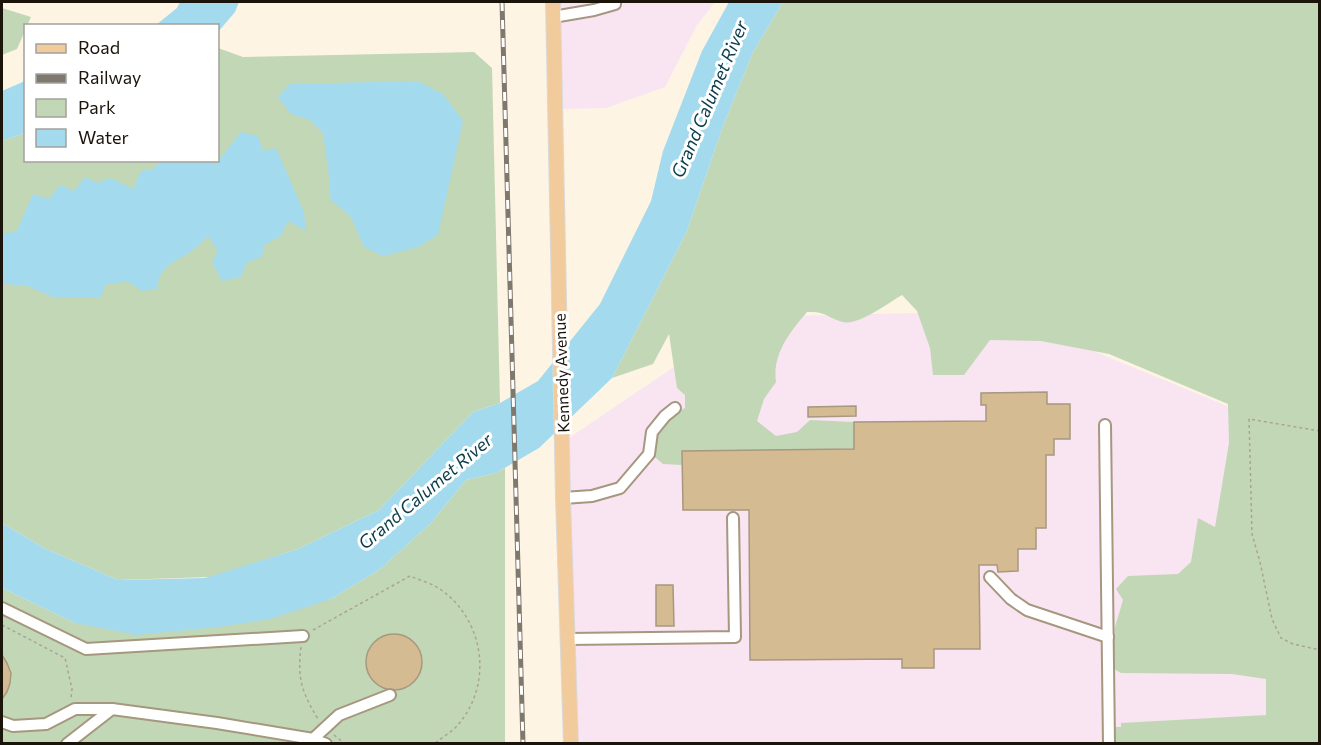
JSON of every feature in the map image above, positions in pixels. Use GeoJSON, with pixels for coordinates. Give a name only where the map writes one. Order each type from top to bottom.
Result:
{"type":"FeatureCollection","features":[{"type":"Feature","properties":{"kind":"main road","name":"Kennedy Avenue"},"geometry":{"type":"LineString","coordinates":[[552,2],[571,744]]}},
{"type":"Feature","properties":{"kind":"lane"},"geometry":{"type":"LineString","coordinates":[[553,17],[594,10],[615,4],[615,2]]}},
{"type":"Feature","properties":{"kind":"lane"},"geometry":{"type":"LineString","coordinates":[[563,498],[592,496],[620,488],[649,454],[652,432],[675,408]]}},
{"type":"Feature","properties":{"kind":"lane"},"geometry":{"type":"LineString","coordinates":[[1105,425],[1109,744]]}},
{"type":"Feature","properties":{"kind":"lane"},"geometry":{"type":"LineString","coordinates":[[568,639],[735,637],[733,518]]}},
{"type":"Feature","properties":{"kind":"lane"},"geometry":{"type":"LineString","coordinates":[[990,577],[1011,599],[1027,610],[1108,636]]}},
{"type":"Feature","properties":{"kind":"lane"},"geometry":{"type":"LineString","coordinates":[[2,608],[86,649],[303,636]]}},
{"type":"Feature","properties":{"kind":"lane"},"geometry":{"type":"LineString","coordinates":[[313,739],[339,715],[390,695]]}},
{"type":"Feature","properties":{"kind":"lane"},"geometry":{"type":"LineString","coordinates":[[2,722],[13,726],[46,724],[75,709],[112,709],[217,723],[313,739],[326,744]]}},
{"type":"Feature","properties":{"kind":"lane"},"geometry":{"type":"LineString","coordinates":[[67,744],[112,709]]}},
{"type":"Feature","properties":{"kind":"path"},"geometry":{"type":"LineString","coordinates":[[1320,431],[1249,419],[1252,534],[1272,619],[1281,638],[1293,644],[1320,650]]}},
{"type":"Feature","properties":{"kind":"path"},"geometry":{"type":"LineString","coordinates":[[345,744],[325,728],[305,698],[298,667],[303,636],[410,576],[439,588],[462,609],[477,639],[481,670],[474,701],[456,727],[434,744]]}},
{"type":"Feature","properties":{"kind":"path"},"geometry":{"type":"LineString","coordinates":[[2,625],[65,658],[72,689],[70,711]]}},
{"type":"Feature","properties":{"kind":"shaded area"},"geometry":{"type":"Polygon","coordinates":[[[551,2],[715,2],[697,25],[665,87],[606,108],[553,109],[551,2]]]}},
{"type":"Feature","properties":{"kind":"shaded area"},"geometry":{"type":"Polygon","coordinates":[[[996,311],[1232,408],[1271,718],[1126,743],[571,743],[563,442],[748,317],[996,311]]]}},
{"type":"Feature","properties":{"kind":"green space"},"geometry":{"type":"Polygon","coordinates":[[[783,2],[1319,2],[1319,743],[1113,743],[1113,727],[1121,727],[1121,723],[1266,715],[1266,679],[1232,674],[1121,673],[1114,669],[1112,634],[1115,634],[1123,600],[1116,589],[1128,576],[1178,574],[1191,562],[1198,518],[1215,527],[1229,443],[1228,404],[1109,354],[1041,341],[990,340],[964,375],[933,375],[930,348],[917,311],[902,295],[857,321],[843,322],[822,313],[807,312],[784,344],[777,362],[776,382],[764,399],[757,421],[776,436],[797,432],[810,420],[854,422],[854,449],[683,451],[682,465],[663,464],[649,452],[653,435],[660,424],[685,408],[685,395],[677,388],[669,334],[653,364],[612,378],[687,231],[723,126],[753,52],[783,2]]]}},
{"type":"Feature","properties":{"kind":"green space"},"geometry":{"type":"Polygon","coordinates":[[[2,8],[31,17],[28,24],[24,24],[24,33],[17,49],[2,55],[2,8]]]}},
{"type":"Feature","properties":{"kind":"green space"},"geometry":{"type":"Polygon","coordinates":[[[219,48],[243,57],[474,52],[492,68],[500,403],[473,412],[379,510],[298,549],[211,577],[118,580],[44,548],[2,523],[2,141],[24,133],[24,162],[219,162],[219,48]]]}},
{"type":"Feature","properties":{"kind":"green space"},"geometry":{"type":"Polygon","coordinates":[[[505,468],[505,743],[2,743],[2,588],[75,623],[331,599],[379,570],[430,524],[466,480],[496,473],[505,468]]]}},
{"type":"Feature","properties":{"kind":"water"},"geometry":{"type":"Polygon","coordinates":[[[180,2],[239,2],[235,12],[219,31],[219,24],[157,24],[177,8],[180,2]]]}},
{"type":"Feature","properties":{"kind":"water","name":"Grand Calumet River"},"geometry":{"type":"Polygon","coordinates":[[[729,2],[783,2],[753,52],[723,126],[687,231],[612,378],[539,448],[496,473],[466,480],[430,524],[379,570],[331,599],[270,619],[137,635],[75,623],[2,588],[2,523],[44,548],[118,580],[205,578],[298,549],[379,510],[473,412],[500,403],[538,381],[600,304],[651,201],[663,151],[702,51],[729,2]]]}},
{"type":"Feature","properties":{"kind":"water"},"geometry":{"type":"Polygon","coordinates":[[[24,81],[24,133],[2,141],[2,91],[24,81]]]}},
{"type":"Feature","properties":{"kind":"water"},"geometry":{"type":"Polygon","coordinates":[[[418,81],[443,94],[463,121],[438,235],[418,247],[383,256],[364,247],[351,217],[330,199],[323,133],[310,120],[291,114],[278,97],[290,84],[418,81]]]}},
{"type":"Feature","properties":{"kind":"water"},"geometry":{"type":"Polygon","coordinates":[[[241,132],[258,136],[263,151],[276,148],[304,212],[306,231],[288,221],[281,236],[264,245],[262,257],[247,262],[241,277],[222,281],[212,262],[218,251],[208,236],[193,250],[164,270],[157,289],[142,291],[127,281],[105,285],[101,297],[55,298],[27,286],[5,284],[2,281],[3,233],[16,232],[33,194],[49,199],[60,185],[74,191],[85,177],[97,183],[111,178],[133,189],[141,171],[153,169],[160,162],[212,162],[215,165],[241,132]]]}},
{"type":"Feature","properties":{"kind":"building"},"geometry":{"type":"Polygon","coordinates":[[[1047,392],[1047,404],[1070,404],[1070,439],[1054,439],[1054,455],[1046,455],[1046,528],[1036,528],[1036,549],[1018,549],[1018,571],[998,572],[997,565],[979,565],[980,649],[934,649],[934,668],[902,668],[902,659],[750,660],[749,510],[683,510],[682,451],[854,449],[854,422],[986,421],[986,405],[981,405],[981,393],[1047,392]]]}},
{"type":"Feature","properties":{"kind":"building"},"geometry":{"type":"Polygon","coordinates":[[[856,406],[856,416],[808,417],[808,407],[856,406]]]}},
{"type":"Feature","properties":{"kind":"building"},"geometry":{"type":"Polygon","coordinates":[[[656,585],[673,585],[674,626],[656,626],[656,585]]]}},
{"type":"Feature","properties":{"kind":"building"},"geometry":{"type":"Polygon","coordinates":[[[388,634],[400,634],[410,638],[418,646],[422,662],[418,678],[410,686],[400,690],[388,690],[378,686],[370,678],[366,668],[366,656],[370,646],[378,638],[388,634]]]}},
{"type":"Feature","properties":{"kind":"building"},"geometry":{"type":"Polygon","coordinates":[[[2,655],[11,673],[7,692],[2,699],[2,655]]]}},
{"type":"Feature","properties":{"kind":"railway"},"geometry":{"type":"LineString","coordinates":[[502,2],[523,744]]}}]}
